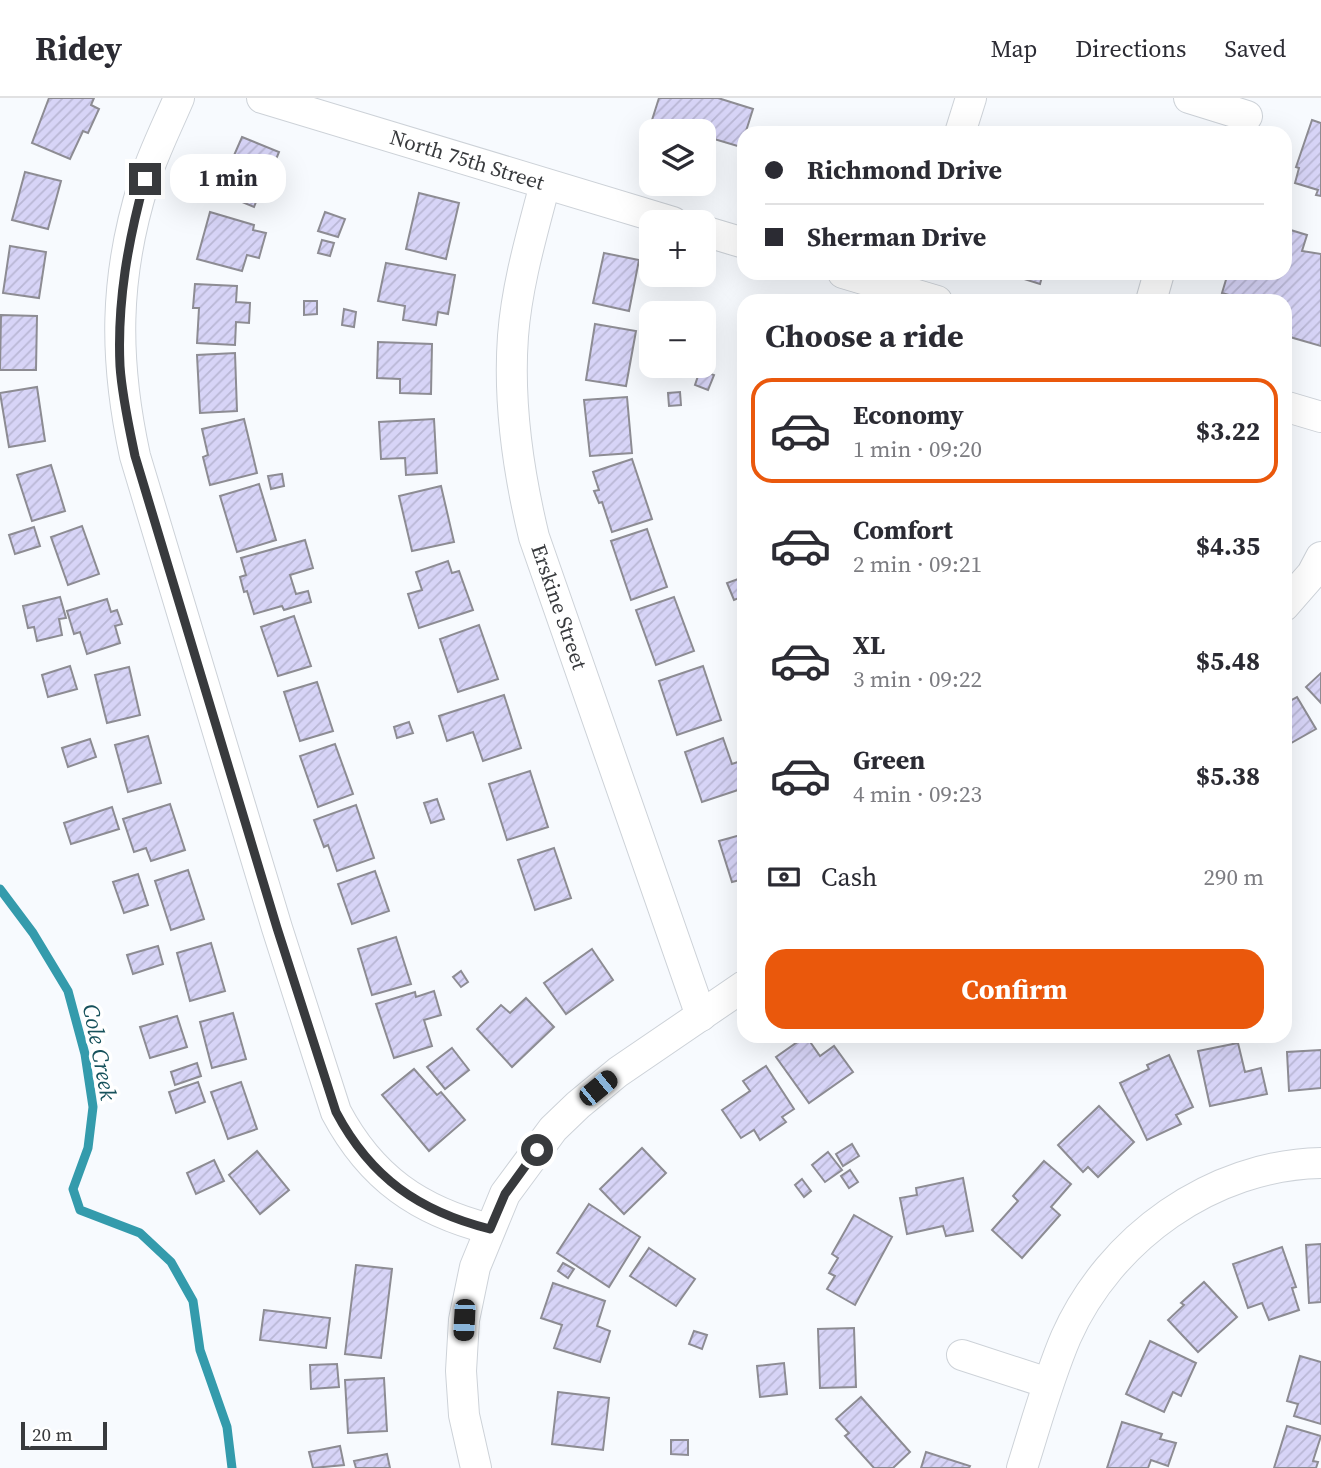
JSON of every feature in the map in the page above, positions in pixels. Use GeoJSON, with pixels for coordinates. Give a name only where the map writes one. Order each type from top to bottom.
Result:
{"type":"FeatureCollection","features":[{"type":"Feature","properties":{"kind":"street"},"geometry":{"type":"LineString","coordinates":[[179,98],[145,179],[124,271],[120,368],[135,456],[277,928],[336,1112],[348,1134],[376,1170],[390,1182],[414,1198],[461,1222],[490,1229]]}},
{"type":"Feature","properties":{"kind":"street","name":"North 75th Street"},"geometry":{"type":"LineString","coordinates":[[262,98],[639,212]]}},
{"type":"Feature","properties":{"kind":"street"},"geometry":{"type":"LineString","coordinates":[[962,126],[971,98]]}},
{"type":"Feature","properties":{"kind":"street"},"geometry":{"type":"LineString","coordinates":[[1189,98],[1245,116]]}},
{"type":"Feature","properties":{"kind":"street","name":"Erskine Street"},"geometry":{"type":"LineString","coordinates":[[545,184],[523,269],[513,335],[512,407],[521,483],[534,537],[701,1016]]}},
{"type":"Feature","properties":{"kind":"street"},"geometry":{"type":"LineString","coordinates":[[716,235],[737,241]]}},
{"type":"Feature","properties":{"kind":"street"},"geometry":{"type":"LineString","coordinates":[[871,280],[918,292]]}},
{"type":"Feature","properties":{"kind":"street"},"geometry":{"type":"LineString","coordinates":[[1292,408],[1321,417]]}},
{"type":"Feature","properties":{"kind":"street"},"geometry":{"type":"LineString","coordinates":[[1292,597],[1312,574],[1321,557]]}},
{"type":"Feature","properties":{"kind":"street"},"geometry":{"type":"LineString","coordinates":[[476,1468],[464,1415],[461,1370],[464,1320],[475,1267],[505,1194],[553,1129],[618,1072],[737,991]]}},
{"type":"Feature","properties":{"kind":"street"},"geometry":{"type":"LineString","coordinates":[[1022,1468],[1048,1384],[1067,1336],[1097,1284],[1119,1257],[1145,1232],[1191,1199],[1233,1180],[1272,1169],[1321,1163]]}},
{"type":"Feature","properties":{"kind":"street"},"geometry":{"type":"LineString","coordinates":[[962,1356],[1048,1384]]}},
{"type":"Feature","properties":{"kind":"building"},"geometry":{"type":"Polygon","coordinates":[[[49,98],[94,98],[91,105],[99,109],[88,133],[83,131],[70,159],[32,143],[49,98]]]}},
{"type":"Feature","properties":{"kind":"building"},"geometry":{"type":"Polygon","coordinates":[[[659,98],[718,98],[753,109],[748,126],[737,126],[737,146],[716,140],[716,119],[652,119],[659,98]]]}},
{"type":"Feature","properties":{"kind":"building"},"geometry":{"type":"Polygon","coordinates":[[[1312,120],[1321,123],[1321,196],[1316,195],[1318,190],[1295,183],[1299,168],[1296,167],[1312,120]]]}},
{"type":"Feature","properties":{"kind":"building"},"geometry":{"type":"Polygon","coordinates":[[[242,137],[279,152],[270,174],[283,180],[275,198],[260,192],[254,207],[218,192],[242,137]]]}},
{"type":"Feature","properties":{"kind":"building"},"geometry":{"type":"Polygon","coordinates":[[[25,172],[61,181],[48,229],[12,220],[25,172]]]}},
{"type":"Feature","properties":{"kind":"building"},"geometry":{"type":"Polygon","coordinates":[[[419,193],[459,203],[446,259],[406,249],[419,193]]]}},
{"type":"Feature","properties":{"kind":"building"},"geometry":{"type":"Polygon","coordinates":[[[210,212],[254,225],[253,230],[266,233],[259,258],[247,255],[242,271],[197,259],[210,212]]]}},
{"type":"Feature","properties":{"kind":"building"},"geometry":{"type":"Polygon","coordinates":[[[325,212],[345,219],[338,237],[318,231],[325,212]]]}},
{"type":"Feature","properties":{"kind":"building"},"geometry":{"type":"Polygon","coordinates":[[[1292,230],[1307,235],[1302,251],[1321,254],[1321,346],[1292,338],[1292,294],[1222,293],[1226,280],[1292,280],[1292,230]]]}},
{"type":"Feature","properties":{"kind":"building"},"geometry":{"type":"Polygon","coordinates":[[[322,240],[334,243],[330,256],[318,253],[322,240]]]}},
{"type":"Feature","properties":{"kind":"building"},"geometry":{"type":"Polygon","coordinates":[[[10,246],[46,252],[39,298],[3,293],[10,246]]]}},
{"type":"Feature","properties":{"kind":"building"},"geometry":{"type":"Polygon","coordinates":[[[604,253],[639,260],[629,311],[593,303],[604,253]]]}},
{"type":"Feature","properties":{"kind":"building"},"geometry":{"type":"Polygon","coordinates":[[[386,263],[455,275],[448,314],[438,312],[436,325],[403,320],[405,306],[378,301],[386,263]]]}},
{"type":"Feature","properties":{"kind":"building"},"geometry":{"type":"Polygon","coordinates":[[[195,284],[237,286],[236,302],[250,303],[249,323],[236,322],[235,345],[197,343],[199,308],[193,308],[195,284]]]}},
{"type":"Feature","properties":{"kind":"building"},"geometry":{"type":"Polygon","coordinates":[[[304,301],[317,301],[317,314],[304,315],[304,301]]]}},
{"type":"Feature","properties":{"kind":"building"},"geometry":{"type":"Polygon","coordinates":[[[344,309],[356,312],[354,327],[342,325],[344,309]]]}},
{"type":"Feature","properties":{"kind":"building"},"geometry":{"type":"Polygon","coordinates":[[[1,315],[37,316],[36,370],[0,370],[1,315]]]}},
{"type":"Feature","properties":{"kind":"building"},"geometry":{"type":"Polygon","coordinates":[[[595,324],[636,331],[626,386],[586,380],[595,324]]]}},
{"type":"Feature","properties":{"kind":"building"},"geometry":{"type":"Polygon","coordinates":[[[378,342],[432,344],[431,394],[400,393],[400,379],[377,378],[378,342]]]}},
{"type":"Feature","properties":{"kind":"building"},"geometry":{"type":"Polygon","coordinates":[[[235,353],[237,411],[200,413],[197,355],[235,353]]]}},
{"type":"Feature","properties":{"kind":"building"},"geometry":{"type":"Polygon","coordinates":[[[697,378],[713,378],[708,390],[695,385],[697,378]]]}},
{"type":"Feature","properties":{"kind":"building"},"geometry":{"type":"Polygon","coordinates":[[[37,387],[45,441],[9,447],[0,393],[37,387]]]}},
{"type":"Feature","properties":{"kind":"building"},"geometry":{"type":"Polygon","coordinates":[[[680,392],[681,405],[669,406],[668,393],[680,392]]]}},
{"type":"Feature","properties":{"kind":"building"},"geometry":{"type":"Polygon","coordinates":[[[627,397],[632,453],[590,456],[584,400],[627,397]]]}},
{"type":"Feature","properties":{"kind":"building"},"geometry":{"type":"Polygon","coordinates":[[[244,419],[257,473],[210,485],[203,457],[208,455],[202,429],[244,419]]]}},
{"type":"Feature","properties":{"kind":"building"},"geometry":{"type":"Polygon","coordinates":[[[434,419],[437,473],[406,475],[405,458],[381,459],[379,422],[434,419]]]}},
{"type":"Feature","properties":{"kind":"building"},"geometry":{"type":"Polygon","coordinates":[[[632,459],[652,519],[612,532],[602,502],[599,503],[594,491],[599,490],[593,472],[632,459]]]}},
{"type":"Feature","properties":{"kind":"building"},"geometry":{"type":"Polygon","coordinates":[[[51,465],[65,511],[32,521],[17,475],[51,465]]]}},
{"type":"Feature","properties":{"kind":"building"},"geometry":{"type":"Polygon","coordinates":[[[282,474],[284,486],[271,489],[268,476],[282,474]]]}},
{"type":"Feature","properties":{"kind":"building"},"geometry":{"type":"Polygon","coordinates":[[[259,484],[276,540],[237,552],[220,496],[259,484]]]}},
{"type":"Feature","properties":{"kind":"building"},"geometry":{"type":"Polygon","coordinates":[[[441,486],[454,542],[412,551],[399,496],[441,486]]]}},
{"type":"Feature","properties":{"kind":"building"},"geometry":{"type":"Polygon","coordinates":[[[82,526],[99,574],[68,585],[51,537],[82,526]]]}},
{"type":"Feature","properties":{"kind":"building"},"geometry":{"type":"Polygon","coordinates":[[[34,527],[40,546],[15,554],[9,535],[34,527]]]}},
{"type":"Feature","properties":{"kind":"building"},"geometry":{"type":"Polygon","coordinates":[[[647,529],[667,587],[631,600],[611,541],[647,529]]]}},
{"type":"Feature","properties":{"kind":"building"},"geometry":{"type":"Polygon","coordinates":[[[305,540],[313,568],[290,575],[296,594],[308,591],[311,602],[284,610],[282,606],[254,614],[240,577],[246,575],[241,558],[305,540]]]}},
{"type":"Feature","properties":{"kind":"building"},"geometry":{"type":"Polygon","coordinates":[[[448,561],[452,573],[459,571],[473,610],[419,628],[408,594],[422,590],[416,572],[448,561]]]}},
{"type":"Feature","properties":{"kind":"building"},"geometry":{"type":"Polygon","coordinates":[[[737,579],[737,599],[734,600],[727,583],[737,579]]]}},
{"type":"Feature","properties":{"kind":"building"},"geometry":{"type":"Polygon","coordinates":[[[60,597],[66,618],[59,619],[62,635],[37,641],[34,627],[28,628],[23,606],[60,597]]]}},
{"type":"Feature","properties":{"kind":"building"},"geometry":{"type":"Polygon","coordinates":[[[674,597],[694,651],[656,665],[636,610],[674,597]]]}},
{"type":"Feature","properties":{"kind":"building"},"geometry":{"type":"Polygon","coordinates":[[[107,599],[111,612],[117,610],[122,624],[115,626],[120,643],[87,654],[80,632],[74,634],[67,611],[107,599]]]}},
{"type":"Feature","properties":{"kind":"building"},"geometry":{"type":"Polygon","coordinates":[[[294,616],[311,666],[278,676],[261,627],[294,616]]]}},
{"type":"Feature","properties":{"kind":"building"},"geometry":{"type":"Polygon","coordinates":[[[479,625],[498,679],[458,692],[440,639],[479,625]]]}},
{"type":"Feature","properties":{"kind":"building"},"geometry":{"type":"Polygon","coordinates":[[[70,666],[77,689],[48,697],[42,675],[70,666]]]}},
{"type":"Feature","properties":{"kind":"building"},"geometry":{"type":"Polygon","coordinates":[[[703,666],[721,720],[677,735],[659,681],[703,666]]]}},
{"type":"Feature","properties":{"kind":"building"},"geometry":{"type":"Polygon","coordinates":[[[129,667],[140,715],[107,723],[95,675],[129,667]]]}},
{"type":"Feature","properties":{"kind":"building"},"geometry":{"type":"Polygon","coordinates":[[[1321,673],[1321,703],[1306,687],[1321,673]]]}},
{"type":"Feature","properties":{"kind":"building"},"geometry":{"type":"Polygon","coordinates":[[[317,682],[333,731],[300,741],[284,692],[317,682]]]}},
{"type":"Feature","properties":{"kind":"building"},"geometry":{"type":"Polygon","coordinates":[[[504,695],[521,748],[483,761],[473,732],[447,741],[439,716],[504,695]]]}},
{"type":"Feature","properties":{"kind":"building"},"geometry":{"type":"Polygon","coordinates":[[[1297,697],[1316,729],[1292,742],[1292,700],[1297,697]]]}},
{"type":"Feature","properties":{"kind":"building"},"geometry":{"type":"Polygon","coordinates":[[[409,722],[413,733],[397,738],[394,727],[409,722]]]}},
{"type":"Feature","properties":{"kind":"building"},"geometry":{"type":"Polygon","coordinates":[[[148,736],[161,783],[128,792],[115,745],[148,736]]]}},
{"type":"Feature","properties":{"kind":"building"},"geometry":{"type":"Polygon","coordinates":[[[723,738],[732,764],[737,762],[737,790],[702,802],[685,752],[723,738]]]}},
{"type":"Feature","properties":{"kind":"building"},"geometry":{"type":"Polygon","coordinates":[[[90,739],[96,757],[68,767],[62,748],[90,739]]]}},
{"type":"Feature","properties":{"kind":"building"},"geometry":{"type":"Polygon","coordinates":[[[335,744],[353,794],[318,807],[300,756],[335,744]]]}},
{"type":"Feature","properties":{"kind":"building"},"geometry":{"type":"Polygon","coordinates":[[[530,771],[548,827],[507,840],[489,784],[530,771]]]}},
{"type":"Feature","properties":{"kind":"building"},"geometry":{"type":"Polygon","coordinates":[[[437,799],[444,819],[431,823],[424,803],[437,799]]]}},
{"type":"Feature","properties":{"kind":"building"},"geometry":{"type":"Polygon","coordinates":[[[170,804],[185,850],[151,861],[146,848],[134,852],[123,819],[170,804]]]}},
{"type":"Feature","properties":{"kind":"building"},"geometry":{"type":"Polygon","coordinates":[[[356,805],[374,858],[337,871],[328,845],[324,847],[314,820],[356,805]]]}},
{"type":"Feature","properties":{"kind":"building"},"geometry":{"type":"Polygon","coordinates":[[[112,807],[119,829],[71,844],[64,823],[112,807]]]}},
{"type":"Feature","properties":{"kind":"building"},"geometry":{"type":"Polygon","coordinates":[[[737,836],[737,881],[732,882],[719,841],[737,836]]]}},
{"type":"Feature","properties":{"kind":"building"},"geometry":{"type":"Polygon","coordinates":[[[554,848],[571,898],[535,910],[518,860],[554,848]]]}},
{"type":"Feature","properties":{"kind":"building"},"geometry":{"type":"Polygon","coordinates":[[[188,870],[204,919],[171,930],[155,881],[188,870]]]}},
{"type":"Feature","properties":{"kind":"building"},"geometry":{"type":"Polygon","coordinates":[[[375,871],[389,911],[352,924],[338,884],[375,871]]]}},
{"type":"Feature","properties":{"kind":"building"},"geometry":{"type":"Polygon","coordinates":[[[138,874],[148,905],[124,913],[113,882],[138,874]]]}},
{"type":"Feature","properties":{"kind":"building"},"geometry":{"type":"Polygon","coordinates":[[[396,937],[411,984],[372,995],[358,949],[396,937]]]}},
{"type":"Feature","properties":{"kind":"building"},"geometry":{"type":"Polygon","coordinates":[[[211,943],[225,991],[190,1001],[177,953],[211,943]]]}},
{"type":"Feature","properties":{"kind":"building"},"geometry":{"type":"Polygon","coordinates":[[[158,946],[163,964],[133,974],[127,955],[158,946]]]}},
{"type":"Feature","properties":{"kind":"building"},"geometry":{"type":"Polygon","coordinates":[[[592,949],[613,980],[566,1014],[544,983],[592,949]]]}},
{"type":"Feature","properties":{"kind":"building"},"geometry":{"type":"Polygon","coordinates":[[[461,971],[468,982],[461,987],[453,977],[461,971]]]}},
{"type":"Feature","properties":{"kind":"building"},"geometry":{"type":"Polygon","coordinates":[[[434,991],[441,1015],[424,1020],[432,1046],[394,1058],[376,1004],[415,992],[416,997],[434,991]]]}},
{"type":"Feature","properties":{"kind":"building"},"geometry":{"type":"Polygon","coordinates":[[[526,998],[554,1027],[512,1067],[477,1029],[501,1005],[510,1013],[526,998]]]}},
{"type":"Feature","properties":{"kind":"building"},"geometry":{"type":"Polygon","coordinates":[[[233,1013],[246,1059],[212,1068],[200,1022],[233,1013]]]}},
{"type":"Feature","properties":{"kind":"building"},"geometry":{"type":"Polygon","coordinates":[[[177,1016],[187,1047],[150,1058],[140,1027],[177,1016]]]}},
{"type":"Feature","properties":{"kind":"building"},"geometry":{"type":"Polygon","coordinates":[[[796,1043],[811,1043],[820,1056],[834,1046],[853,1072],[809,1103],[776,1057],[796,1043]]]}},
{"type":"Feature","properties":{"kind":"building"},"geometry":{"type":"Polygon","coordinates":[[[1238,1043],[1245,1072],[1261,1068],[1267,1094],[1210,1106],[1198,1051],[1238,1043]]]}},
{"type":"Feature","properties":{"kind":"building"},"geometry":{"type":"Polygon","coordinates":[[[452,1048],[469,1070],[445,1089],[427,1067],[452,1048]]]}},
{"type":"Feature","properties":{"kind":"building"},"geometry":{"type":"Polygon","coordinates":[[[1321,1050],[1321,1088],[1289,1091],[1287,1052],[1321,1050]]]}},
{"type":"Feature","properties":{"kind":"building"},"geometry":{"type":"Polygon","coordinates":[[[1169,1055],[1193,1107],[1176,1115],[1181,1124],[1147,1140],[1120,1083],[1149,1069],[1147,1065],[1169,1055]]]}},
{"type":"Feature","properties":{"kind":"building"},"geometry":{"type":"Polygon","coordinates":[[[197,1063],[201,1076],[175,1085],[171,1072],[197,1063]]]}},
{"type":"Feature","properties":{"kind":"building"},"geometry":{"type":"Polygon","coordinates":[[[766,1066],[794,1109],[782,1117],[786,1122],[760,1140],[754,1130],[741,1138],[722,1110],[750,1091],[743,1081],[766,1066]]]}},
{"type":"Feature","properties":{"kind":"building"},"geometry":{"type":"Polygon","coordinates":[[[414,1069],[437,1095],[441,1092],[465,1120],[429,1151],[382,1095],[414,1069]]]}},
{"type":"Feature","properties":{"kind":"building"},"geometry":{"type":"Polygon","coordinates":[[[198,1082],[205,1102],[176,1113],[169,1092],[198,1082]]]}},
{"type":"Feature","properties":{"kind":"building"},"geometry":{"type":"Polygon","coordinates":[[[241,1082],[257,1129],[228,1139],[211,1092],[241,1082]]]}},
{"type":"Feature","properties":{"kind":"building"},"geometry":{"type":"Polygon","coordinates":[[[1099,1106],[1134,1142],[1098,1177],[1088,1167],[1083,1172],[1058,1145],[1099,1106]]]}},
{"type":"Feature","properties":{"kind":"building"},"geometry":{"type":"Polygon","coordinates":[[[852,1144],[859,1156],[843,1166],[836,1154],[852,1144]]]}},
{"type":"Feature","properties":{"kind":"building"},"geometry":{"type":"Polygon","coordinates":[[[642,1148],[666,1173],[624,1214],[600,1189],[642,1148]]]}},
{"type":"Feature","properties":{"kind":"building"},"geometry":{"type":"Polygon","coordinates":[[[257,1151],[289,1190],[260,1214],[229,1175],[257,1151]]]}},
{"type":"Feature","properties":{"kind":"building"},"geometry":{"type":"Polygon","coordinates":[[[828,1152],[842,1170],[825,1182],[812,1165],[828,1152]]]}},
{"type":"Feature","properties":{"kind":"building"},"geometry":{"type":"Polygon","coordinates":[[[214,1160],[224,1181],[196,1194],[187,1173],[214,1160]]]}},
{"type":"Feature","properties":{"kind":"building"},"geometry":{"type":"Polygon","coordinates":[[[1044,1161],[1071,1184],[1051,1207],[1060,1215],[1022,1258],[992,1230],[1018,1201],[1013,1196],[1044,1161]]]}},
{"type":"Feature","properties":{"kind":"building"},"geometry":{"type":"Polygon","coordinates":[[[850,1170],[858,1182],[849,1188],[841,1176],[850,1170]]]}},
{"type":"Feature","properties":{"kind":"building"},"geometry":{"type":"Polygon","coordinates":[[[963,1178],[973,1231],[946,1236],[943,1226],[907,1234],[900,1198],[917,1195],[916,1188],[963,1178]]]}},
{"type":"Feature","properties":{"kind":"building"},"geometry":{"type":"Polygon","coordinates":[[[802,1179],[811,1191],[804,1197],[795,1185],[802,1179]]]}},
{"type":"Feature","properties":{"kind":"building"},"geometry":{"type":"Polygon","coordinates":[[[589,1204],[640,1237],[609,1287],[557,1253],[589,1204]]]}},
{"type":"Feature","properties":{"kind":"building"},"geometry":{"type":"Polygon","coordinates":[[[854,1215],[892,1237],[855,1305],[827,1289],[835,1276],[829,1273],[838,1258],[832,1254],[854,1215]]]}},
{"type":"Feature","properties":{"kind":"building"},"geometry":{"type":"Polygon","coordinates":[[[1321,1244],[1321,1302],[1309,1303],[1306,1245],[1321,1244]]]}},
{"type":"Feature","properties":{"kind":"building"},"geometry":{"type":"Polygon","coordinates":[[[1282,1247],[1296,1287],[1292,1288],[1299,1310],[1269,1320],[1262,1303],[1248,1308],[1233,1264],[1282,1247]]]}},
{"type":"Feature","properties":{"kind":"building"},"geometry":{"type":"Polygon","coordinates":[[[649,1248],[695,1279],[676,1306],[630,1276],[649,1248]]]}},
{"type":"Feature","properties":{"kind":"building"},"geometry":{"type":"Polygon","coordinates":[[[563,1263],[574,1269],[568,1278],[558,1271],[563,1263]]]}},
{"type":"Feature","properties":{"kind":"building"},"geometry":{"type":"Polygon","coordinates":[[[356,1265],[392,1269],[381,1358],[345,1354],[356,1265]]]}},
{"type":"Feature","properties":{"kind":"building"},"geometry":{"type":"Polygon","coordinates":[[[1204,1282],[1237,1317],[1198,1352],[1168,1320],[1184,1305],[1181,1303],[1204,1282]]]}},
{"type":"Feature","properties":{"kind":"building"},"geometry":{"type":"Polygon","coordinates":[[[553,1283],[605,1301],[597,1326],[610,1331],[600,1362],[554,1348],[562,1325],[541,1318],[553,1283]]]}},
{"type":"Feature","properties":{"kind":"building"},"geometry":{"type":"Polygon","coordinates":[[[264,1310],[330,1318],[326,1348],[260,1340],[264,1310]]]}},
{"type":"Feature","properties":{"kind":"building"},"geometry":{"type":"Polygon","coordinates":[[[854,1328],[856,1387],[820,1388],[818,1329],[854,1328]]]}},
{"type":"Feature","properties":{"kind":"building"},"geometry":{"type":"Polygon","coordinates":[[[694,1331],[707,1335],[702,1349],[689,1344],[694,1331]]]}},
{"type":"Feature","properties":{"kind":"building"},"geometry":{"type":"Polygon","coordinates":[[[1150,1341],[1196,1363],[1181,1396],[1173,1392],[1164,1412],[1126,1394],[1150,1341]]]}},
{"type":"Feature","properties":{"kind":"building"},"geometry":{"type":"Polygon","coordinates":[[[1300,1356],[1321,1362],[1321,1424],[1294,1416],[1298,1404],[1287,1401],[1300,1356]]]}},
{"type":"Feature","properties":{"kind":"building"},"geometry":{"type":"Polygon","coordinates":[[[784,1363],[787,1394],[760,1397],[757,1366],[784,1363]]]}},
{"type":"Feature","properties":{"kind":"building"},"geometry":{"type":"Polygon","coordinates":[[[337,1364],[339,1387],[311,1389],[310,1365],[337,1364]]]}},
{"type":"Feature","properties":{"kind":"building"},"geometry":{"type":"Polygon","coordinates":[[[384,1378],[387,1431],[348,1433],[345,1380],[384,1378]]]}},
{"type":"Feature","properties":{"kind":"building"},"geometry":{"type":"Polygon","coordinates":[[[558,1392],[609,1398],[603,1450],[552,1444],[558,1392]]]}},
{"type":"Feature","properties":{"kind":"building"},"geometry":{"type":"Polygon","coordinates":[[[861,1397],[910,1452],[893,1468],[874,1468],[845,1436],[849,1433],[836,1419],[861,1397]]]}},
{"type":"Feature","properties":{"kind":"building"},"geometry":{"type":"Polygon","coordinates":[[[1122,1422],[1162,1434],[1160,1439],[1176,1443],[1168,1466],[1151,1460],[1148,1468],[1107,1468],[1122,1422]]]}},
{"type":"Feature","properties":{"kind":"building"},"geometry":{"type":"Polygon","coordinates":[[[1287,1426],[1321,1436],[1313,1461],[1318,1462],[1316,1468],[1274,1468],[1287,1426]]]}},
{"type":"Feature","properties":{"kind":"building"},"geometry":{"type":"Polygon","coordinates":[[[671,1440],[688,1440],[688,1455],[671,1454],[671,1440]]]}},
{"type":"Feature","properties":{"kind":"building"},"geometry":{"type":"Polygon","coordinates":[[[340,1446],[344,1465],[313,1468],[309,1452],[340,1446]]]}},
{"type":"Feature","properties":{"kind":"building"},"geometry":{"type":"Polygon","coordinates":[[[926,1452],[970,1466],[921,1468],[926,1452]]]}},
{"type":"Feature","properties":{"kind":"building"},"geometry":{"type":"Polygon","coordinates":[[[387,1454],[390,1468],[356,1468],[354,1461],[387,1454]]]}},
{"type":"Feature","properties":{"kind":"waterway","name":"Cole Creek"},"geometry":{"type":"LineString","coordinates":[[0,889],[33,933],[68,991],[85,1054],[93,1107],[88,1148],[73,1189],[80,1210],[140,1233],[171,1262],[193,1301],[200,1350],[227,1427],[232,1468]]}},
{"type":"Feature","properties":{"kind":"route"},"geometry":{"type":"LineString","coordinates":[[145,179],[124,271],[120,368],[126,414],[135,456],[261,876],[336,1112],[348,1134],[376,1170],[390,1182],[414,1198],[461,1222],[490,1229],[505,1194],[537,1150]]}}]}
